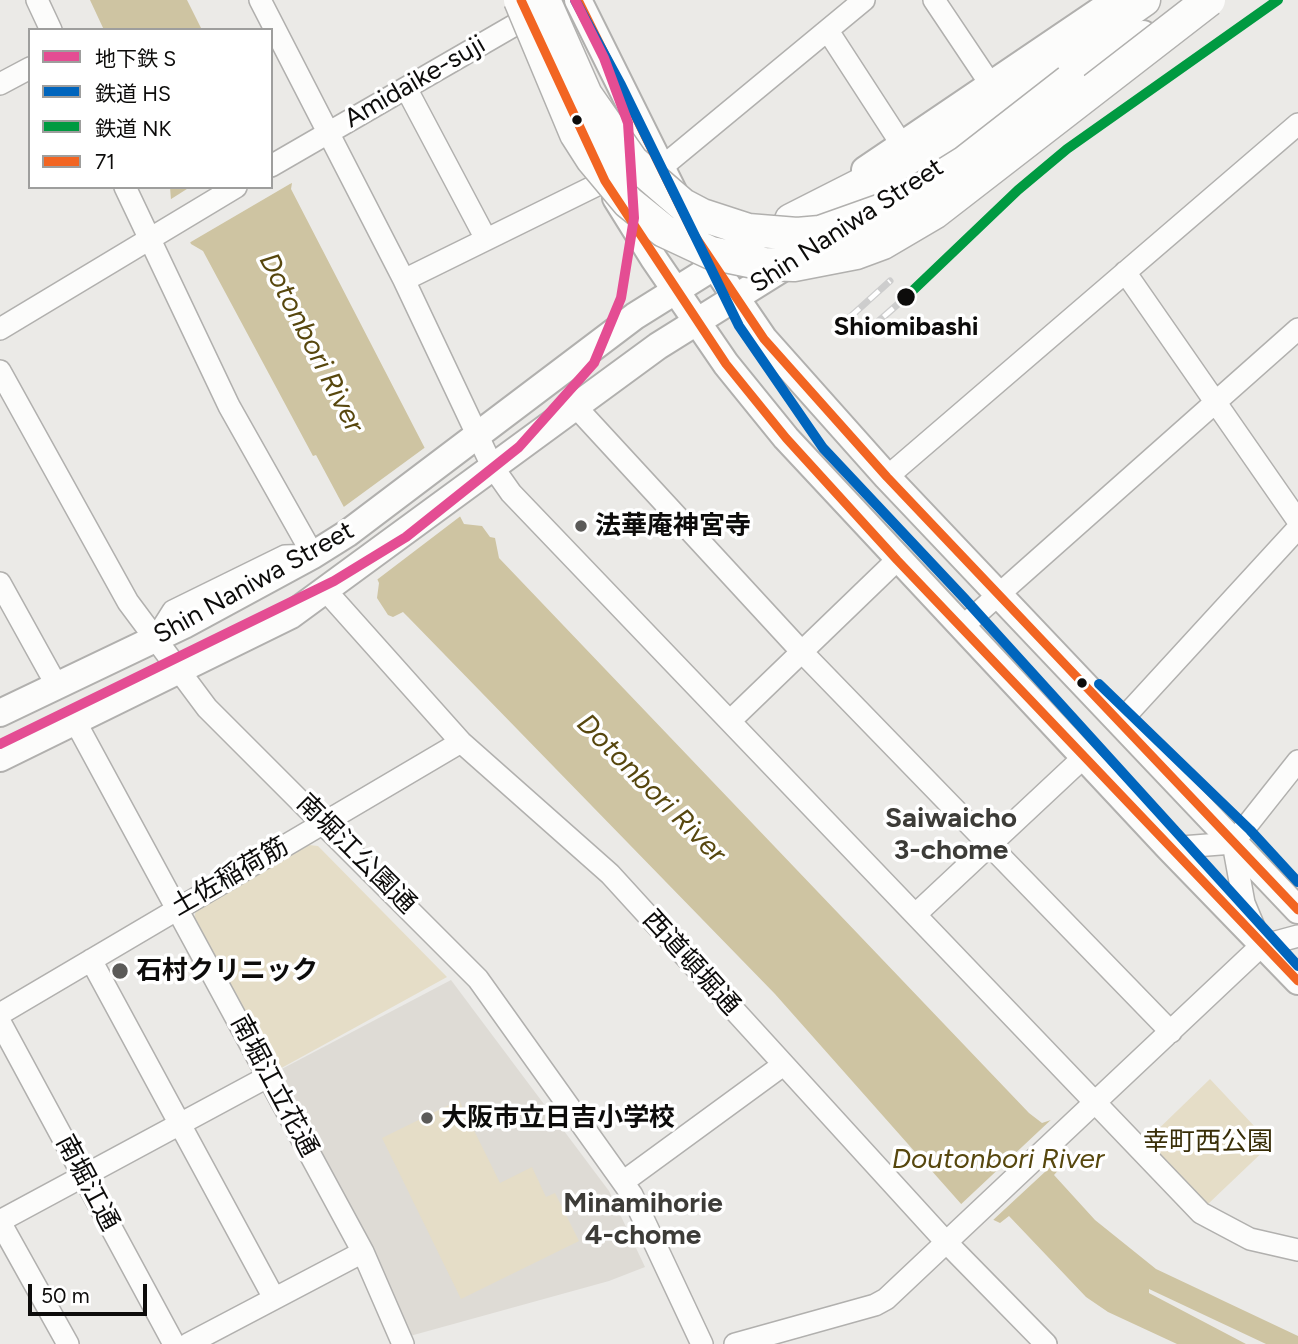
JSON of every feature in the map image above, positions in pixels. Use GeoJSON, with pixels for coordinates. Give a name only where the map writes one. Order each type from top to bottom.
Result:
{"type":"FeatureCollection","features":[{"type":"Feature","properties":{"kind":"highway"},"geometry":{"type":"LineString","coordinates":[[791,220],[933,148],[1144,0]]}},
{"type":"Feature","properties":{"kind":"highway"},"geometry":{"type":"LineString","coordinates":[[529,4],[615,139],[648,177],[702,215],[748,230],[797,234],[853,223],[918,193],[992,142],[1174,0]]}},
{"type":"Feature","properties":{"kind":"highway"},"geometry":{"type":"LineString","coordinates":[[529,4],[576,134],[592,159],[628,202],[664,231],[711,253],[764,264],[794,265],[856,254],[883,243],[934,213],[1209,0]]}},
{"type":"Feature","properties":{"kind":"main road"},"geometry":{"type":"LineString","coordinates":[[578,0],[693,233],[764,339],[887,477],[1298,910]]}},
{"type":"Feature","properties":{"kind":"main road","name":"Shin Naniwa Street"},"geometry":{"type":"LineString","coordinates":[[0,713],[156,638],[313,555],[348,533],[635,316],[791,220],[1116,0]]}},
{"type":"Feature","properties":{"kind":"main road","name":"Shin Naniwa Street"},"geometry":{"type":"LineString","coordinates":[[0,758],[292,615],[327,592],[492,466],[576,408],[658,346],[1197,0]]}},
{"type":"Feature","properties":{"kind":"main road"},"geometry":{"type":"LineString","coordinates":[[529,4],[605,181],[675,290],[786,438],[897,560],[1261,946],[1298,981]]}},
{"type":"Feature","properties":{"kind":"street"},"geometry":{"type":"LineString","coordinates":[[37,0],[50,28]]}},
{"type":"Feature","properties":{"kind":"street"},"geometry":{"type":"LineString","coordinates":[[260,0],[404,280],[492,466],[511,493],[1201,1213],[1250,1239],[1298,1250]]}},
{"type":"Feature","properties":{"kind":"street","name":"Amidaike-suji"},"geometry":{"type":"LineString","coordinates":[[279,161],[406,88],[529,4],[559,0]]}},
{"type":"Feature","properties":{"kind":"street"},"geometry":{"type":"LineString","coordinates":[[662,167],[864,0]]}},
{"type":"Feature","properties":{"kind":"street"},"geometry":{"type":"LineString","coordinates":[[934,0],[991,85]]}},
{"type":"Feature","properties":{"kind":"street"},"geometry":{"type":"LineString","coordinates":[[828,31],[902,145]]}},
{"type":"Feature","properties":{"kind":"street"},"geometry":{"type":"LineString","coordinates":[[0,84],[28,69]]}},
{"type":"Feature","properties":{"kind":"street"},"geometry":{"type":"LineString","coordinates":[[406,88],[486,239]]}},
{"type":"Feature","properties":{"kind":"street"},"geometry":{"type":"LineString","coordinates":[[887,477],[1298,124]]}},
{"type":"Feature","properties":{"kind":"street"},"geometry":{"type":"LineString","coordinates":[[404,280],[605,181]]}},
{"type":"Feature","properties":{"kind":"street"},"geometry":{"type":"LineString","coordinates":[[126,189],[229,406],[313,555]]}},
{"type":"Feature","properties":{"kind":"street"},"geometry":{"type":"LineString","coordinates":[[0,329],[233,189]]}},
{"type":"Feature","properties":{"kind":"street"},"geometry":{"type":"LineString","coordinates":[[1125,272],[1298,521]]}},
{"type":"Feature","properties":{"kind":"street"},"geometry":{"type":"LineString","coordinates":[[962,627],[1298,329]]}},
{"type":"Feature","properties":{"kind":"street","name":"南堀江公園通"},"geometry":{"type":"LineString","coordinates":[[0,371],[128,601],[207,708],[474,973],[623,1182],[702,1344]]}},
{"type":"Feature","properties":{"kind":"street"},"geometry":{"type":"LineString","coordinates":[[576,408],[801,651],[1171,1032]]}},
{"type":"Feature","properties":{"kind":"street"},"geometry":{"type":"LineString","coordinates":[[1119,723],[1298,528]]}},
{"type":"Feature","properties":{"kind":"street"},"geometry":{"type":"LineString","coordinates":[[730,721],[897,560]]}},
{"type":"Feature","properties":{"kind":"street"},"geometry":{"type":"LineString","coordinates":[[0,583],[57,686]]}},
{"type":"Feature","properties":{"kind":"street","name":"西道頓堀通"},"geometry":{"type":"LineString","coordinates":[[327,592],[461,742],[610,874],[783,1065],[953,1234],[1046,1344]]}},
{"type":"Feature","properties":{"kind":"street","name":"南堀江立花通"},"geometry":{"type":"LineString","coordinates":[[75,721],[270,1076],[363,1252],[403,1344]]}},
{"type":"Feature","properties":{"kind":"street","name":"土佐稲荷筋"},"geometry":{"type":"LineString","coordinates":[[0,1014],[461,742]]}},
{"type":"Feature","properties":{"kind":"street"},"geometry":{"type":"LineString","coordinates":[[916,914],[1084,756]]}},
{"type":"Feature","properties":{"kind":"street"},"geometry":{"type":"LineString","coordinates":[[1169,848],[1233,843],[1298,761]]}},
{"type":"Feature","properties":{"kind":"street"},"geometry":{"type":"LineString","coordinates":[[1233,843],[1244,903],[1261,946]]}},
{"type":"Feature","properties":{"kind":"street"},"geometry":{"type":"LineString","coordinates":[[735,1344],[875,1305],[1261,946],[1298,936]]}},
{"type":"Feature","properties":{"kind":"street"},"geometry":{"type":"LineString","coordinates":[[91,960],[274,1298]]}},
{"type":"Feature","properties":{"kind":"street","name":"南堀江通"},"geometry":{"type":"LineString","coordinates":[[0,1022],[174,1344]]}},
{"type":"Feature","properties":{"kind":"street"},"geometry":{"type":"LineString","coordinates":[[623,1182],[783,1065]]}},
{"type":"Feature","properties":{"kind":"street"},"geometry":{"type":"LineString","coordinates":[[68,1344],[0,1221],[270,1076]]}},
{"type":"Feature","properties":{"kind":"street"},"geometry":{"type":"LineString","coordinates":[[188,1344],[363,1252]]}},
{"type":"Feature","properties":{"kind":"shaded area","name":"大阪市立日吉小学校"},"geometry":{"type":"Polygon","coordinates":[[[451,980],[609,1191],[645,1267],[609,1281],[410,1336],[276,1072],[451,980]]]}},
{"type":"Feature","properties":{"kind":"green space"},"geometry":{"type":"Polygon","coordinates":[[[309,845],[318,846],[447,977],[276,1071],[194,919],[196,910],[309,845]]]}},
{"type":"Feature","properties":{"kind":"green space","name":"幸町西公園"},"geometry":{"type":"Polygon","coordinates":[[[1210,1079],[1271,1144],[1207,1205],[1146,1141],[1210,1079]]]}},
{"type":"Feature","properties":{"kind":"green space"},"geometry":{"type":"Polygon","coordinates":[[[459,1100],[500,1183],[532,1167],[546,1197],[555,1193],[579,1241],[461,1299],[382,1138],[459,1100]]]}},
{"type":"Feature","properties":{"kind":"water"},"geometry":{"type":"Polygon","coordinates":[[[90,0],[187,0],[201,28],[103,28],[90,0]]]}},
{"type":"Feature","properties":{"kind":"water","name":"Doutonbori River"},"geometry":{"type":"Polygon","coordinates":[[[292,183],[291,189],[464,524],[482,526],[490,537],[495,538],[499,558],[1029,1113],[1042,1123],[1054,1119],[1056,1158],[1062,1166],[1054,1175],[1095,1220],[1156,1269],[1298,1336],[1298,1344],[1266,1344],[1149,1289],[1149,1293],[1246,1344],[1177,1344],[1108,1312],[1086,1297],[1009,1216],[1000,1223],[962,1205],[775,994],[403,612],[393,617],[388,615],[377,598],[379,583],[346,511],[316,455],[313,456],[203,251],[191,244],[171,200],[170,189],[273,189],[273,187],[292,183]]]}},
{"type":"Feature","properties":{"kind":"pier"},"geometry":{"type":"Polygon","coordinates":[[[273,135],[295,181],[189,243],[168,201],[187,189],[273,189],[273,135]]]}},
{"type":"Feature","properties":{"kind":"pier"},"geometry":{"type":"Polygon","coordinates":[[[427,446],[462,515],[374,582],[341,509],[427,446]]]}},
{"type":"Feature","properties":{"kind":"pier"},"geometry":{"type":"Polygon","coordinates":[[[1055,1116],[1060,1158],[992,1221],[958,1207],[1055,1116]]]}},
{"type":"Feature","properties":{"kind":"railway"},"geometry":{"type":"LineString","coordinates":[[850,317],[890,281]]}},
{"type":"Feature","properties":{"kind":"railway"},"geometry":{"type":"LineString","coordinates":[[864,334],[906,297]]}},
{"type":"Feature","properties":{"kind":"metro line","name":"S"},"geometry":{"type":"LineString","coordinates":[[0,744],[334,581],[406,537],[519,447],[594,363],[621,298],[634,218],[628,123],[604,58],[575,0]]}},
{"type":"Feature","properties":{"kind":"rail line","name":"HS"},"geometry":{"type":"LineString","coordinates":[[575,0],[621,85],[739,326],[823,448],[964,598],[1298,966]]}},
{"type":"Feature","properties":{"kind":"rail line","name":"NK"},"geometry":{"type":"LineString","coordinates":[[906,297],[1018,190],[1067,149],[1278,0]]}},
{"type":"Feature","properties":{"kind":"rail line","name":"HS"},"geometry":{"type":"LineString","coordinates":[[1099,684],[1250,830],[1298,882]]}},
{"type":"Feature","properties":{"kind":"transit line","name":"71"},"geometry":{"type":"LineString","coordinates":[[521,0],[605,181],[726,364],[786,438],[897,560],[1298,981]]}},
{"type":"Feature","properties":{"kind":"transit line","name":"71"},"geometry":{"type":"LineString","coordinates":[[578,0],[693,233],[764,339],[887,477],[1298,910]]}},
{"type":"Feature","properties":{"kind":"place","name":"Shiomibashi"},"geometry":{"type":"Point","coordinates":[906,297]}},
{"type":"Feature","properties":{"kind":"place","name":"法華庵神宮寺"},"geometry":{"type":"Point","coordinates":[581,526]}},
{"type":"Feature","properties":{"kind":"place","name":"石村クリニック"},"geometry":{"type":"Point","coordinates":[120,971]}},
{"type":"Feature","properties":{"kind":"place","name":"大阪市立日吉小学校"},"geometry":{"type":"Point","coordinates":[427,1118]}},
{"type":"Feature","properties":{"kind":"district","name":"Saiwaicho 3-chome"},"geometry":{"type":"Point","coordinates":[951,835]}},
{"type":"Feature","properties":{"kind":"district","name":"Minamihorie 4-chome"},"geometry":{"type":"Point","coordinates":[643,1220]}},
{"type":"Feature","properties":{"kind":"water label","name":"Dotonbori River"},"geometry":{"type":"Point","coordinates":[311,343]}},
{"type":"Feature","properties":{"kind":"water label","name":"Dotonbori River"},"geometry":{"type":"Point","coordinates":[651,789]}}]}
